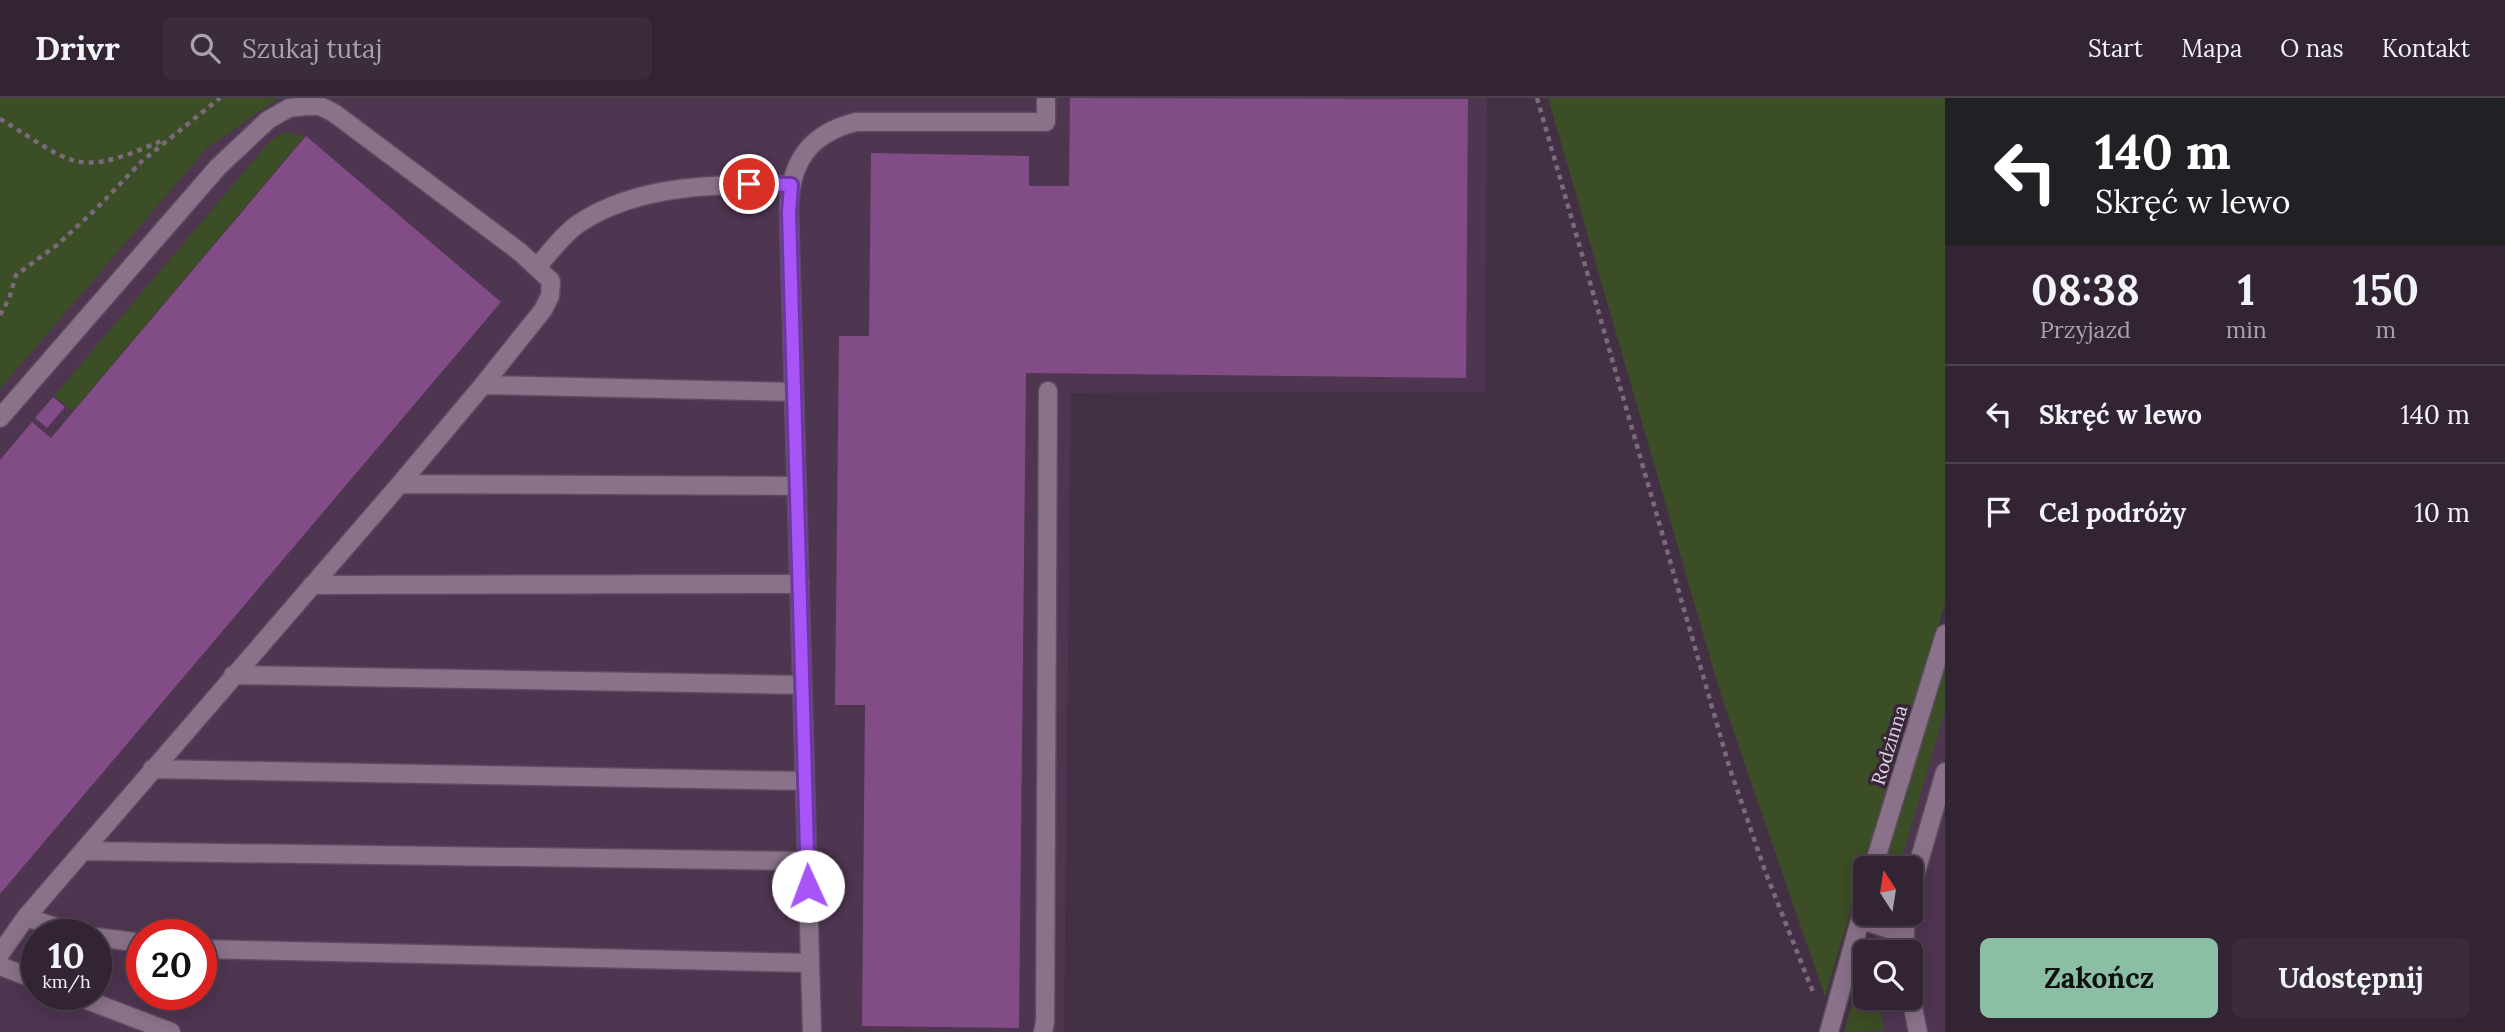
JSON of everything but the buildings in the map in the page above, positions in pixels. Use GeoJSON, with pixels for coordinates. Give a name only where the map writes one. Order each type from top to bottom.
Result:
{"type":"FeatureCollection","features":[{"type":"Feature","properties":{"kind":"lane"},"geometry":{"type":"LineString","coordinates":[[812,1032],[789,205],[791,185],[796,167],[804,153],[816,141],[838,127],[856,122],[1046,122],[1046,98]]}},
{"type":"Feature","properties":{"kind":"lane"},"geometry":{"type":"LineString","coordinates":[[0,418],[218,167],[268,120],[289,108],[320,106],[334,113],[537,267],[551,281],[546,303],[483,385],[26,917],[0,954]]}},
{"type":"Feature","properties":{"kind":"lane"},"geometry":{"type":"LineString","coordinates":[[537,267],[576,225],[600,211],[626,201],[656,193],[720,186],[791,185]]}},
{"type":"Feature","properties":{"kind":"lane"},"geometry":{"type":"LineString","coordinates":[[483,385],[794,392]]}},
{"type":"Feature","properties":{"kind":"lane"},"geometry":{"type":"LineString","coordinates":[[1043,1032],[1048,391]]}},
{"type":"Feature","properties":{"kind":"lane"},"geometry":{"type":"LineString","coordinates":[[400,484],[797,486]]}},
{"type":"Feature","properties":{"kind":"lane"},"geometry":{"type":"LineString","coordinates":[[312,585],[800,583]]}},
{"type":"Feature","properties":{"kind":"lane","name":"Rodzinna"},"geometry":{"type":"LineString","coordinates":[[1877,856],[1945,634]]}},
{"type":"Feature","properties":{"kind":"lane"},"geometry":{"type":"LineString","coordinates":[[233,675],[802,685]]}},
{"type":"Feature","properties":{"kind":"lane"},"geometry":{"type":"LineString","coordinates":[[152,769],[805,781]]}},
{"type":"Feature","properties":{"kind":"lane"},"geometry":{"type":"LineString","coordinates":[[1921,856],[1945,772]]}},
{"type":"Feature","properties":{"kind":"lane"},"geometry":{"type":"LineString","coordinates":[[84,851],[807,860]]}},
{"type":"Feature","properties":{"kind":"lane"},"geometry":{"type":"LineString","coordinates":[[26,917],[32,919]]}},
{"type":"Feature","properties":{"kind":"lane"},"geometry":{"type":"LineString","coordinates":[[1829,1032],[1860,926]]}},
{"type":"Feature","properties":{"kind":"lane"},"geometry":{"type":"LineString","coordinates":[[1873,926],[1899,940]]}},
{"type":"Feature","properties":{"kind":"lane"},"geometry":{"type":"LineString","coordinates":[[217,949],[810,964]]}},
{"type":"Feature","properties":{"kind":"lane"},"geometry":{"type":"LineString","coordinates":[[0,966],[21,974]]}},
{"type":"Feature","properties":{"kind":"lane"},"geometry":{"type":"LineString","coordinates":[[112,1010],[171,1032]]}},
{"type":"Feature","properties":{"kind":"lane"},"geometry":{"type":"LineString","coordinates":[[1913,1010],[1918,1032]]}},
{"type":"Feature","properties":{"kind":"path"},"geometry":{"type":"LineString","coordinates":[[0,314],[9,299],[16,275],[57,245],[168,139],[220,98]]}},
{"type":"Feature","properties":{"kind":"path"},"geometry":{"type":"LineString","coordinates":[[1537,98],[1729,766],[1765,871],[1814,995]]}},
{"type":"Feature","properties":{"kind":"path"},"geometry":{"type":"LineString","coordinates":[[0,118],[76,162],[101,162],[168,139]]}},
{"type":"Feature","properties":{"kind":"shaded area"},"geometry":{"type":"Polygon","coordinates":[[[279,98],[1487,98],[1485,392],[1071,393],[1064,1032],[0,1032],[0,362],[170,174],[279,98]]]}},
{"type":"Feature","properties":{"kind":"shaded area"},"geometry":{"type":"Polygon","coordinates":[[[1945,695],[1945,1032],[1856,1032],[1862,1010],[1923,1010],[1923,940],[1872,940],[1877,926],[1923,926],[1923,856],[1897,856],[1945,695]]]}},
{"type":"Feature","properties":{"kind":"green space"},"geometry":{"type":"Polygon","coordinates":[[[0,98],[279,98],[207,148],[0,389],[0,98]]]}},
{"type":"Feature","properties":{"kind":"green space"},"geometry":{"type":"Polygon","coordinates":[[[1548,98],[1945,98],[1945,604],[1880,816],[1865,856],[1853,856],[1853,896],[1849,917],[1825,997],[1720,692],[1548,98]]]}},
{"type":"Feature","properties":{"kind":"green space"},"geometry":{"type":"Polygon","coordinates":[[[285,132],[305,136],[73,411],[54,396],[271,140],[285,132]]]}},
{"type":"Feature","properties":{"kind":"green space"},"geometry":{"type":"Polygon","coordinates":[[[1945,662],[1945,711],[1903,856],[1887,856],[1895,821],[1945,662]]]}},
{"type":"Feature","properties":{"kind":"green space"},"geometry":{"type":"Polygon","coordinates":[[[1853,1000],[1853,1010],[1880,1010],[1884,1030],[1844,1032],[1853,1000]]]}},
{"type":"Feature","properties":{"kind":"route"},"geometry":{"type":"LineString","coordinates":[[749,184],[791,185],[789,213],[808,886]]}}]}
